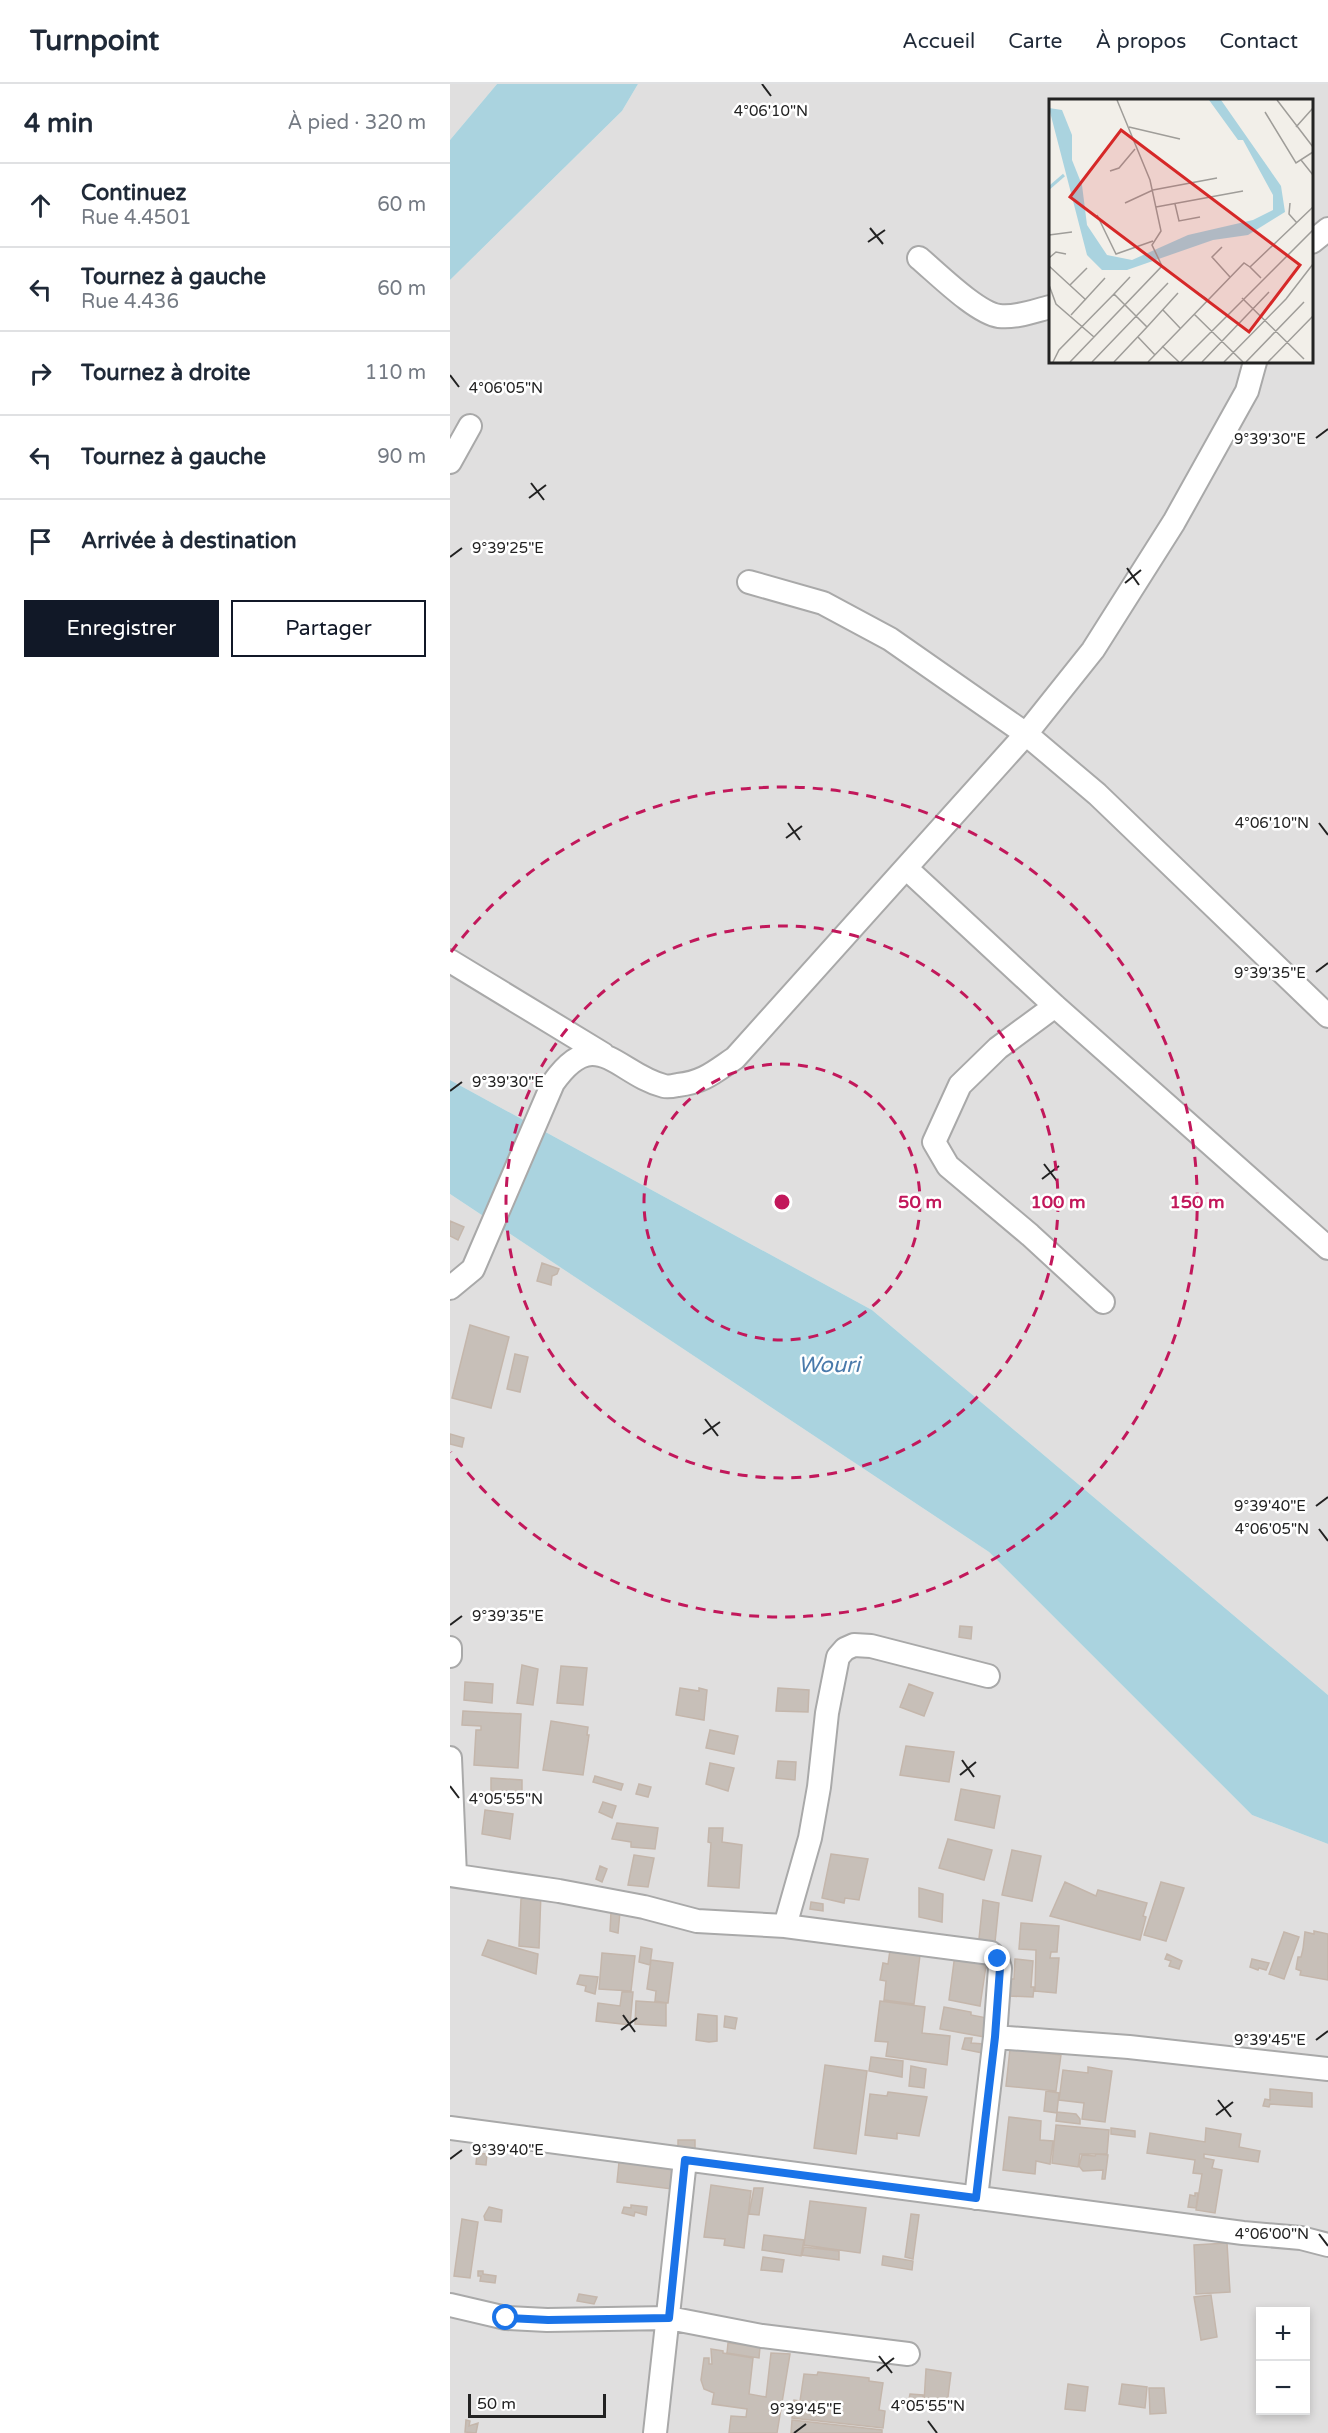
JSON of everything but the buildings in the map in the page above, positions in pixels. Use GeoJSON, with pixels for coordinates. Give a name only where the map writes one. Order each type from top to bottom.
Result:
{"type":"FeatureCollection","features":[{"type":"Feature","properties":{"kind":"street"},"geometry":{"type":"LineString","coordinates":[[1313,240],[1328,229]]}},
{"type":"Feature","properties":{"kind":"street"},"geometry":{"type":"LineString","coordinates":[[919,258],[982,310],[999,316],[1016,315],[1049,307]]}},
{"type":"Feature","properties":{"kind":"street"},"geometry":{"type":"LineString","coordinates":[[450,961],[603,1054],[665,1087],[698,1082],[735,1058],[1026,734],[1093,650],[1174,522],[1247,391],[1255,363]]}},
{"type":"Feature","properties":{"kind":"street"},"geometry":{"type":"LineString","coordinates":[[450,462],[470,426]]}},
{"type":"Feature","properties":{"kind":"street"},"geometry":{"type":"LineString","coordinates":[[749,582],[823,603],[890,639],[1026,734],[1097,794],[1328,1016]]}},
{"type":"Feature","properties":{"kind":"street"},"geometry":{"type":"LineString","coordinates":[[906,868],[1055,1006],[1328,1248]]}},
{"type":"Feature","properties":{"kind":"street"},"geometry":{"type":"LineString","coordinates":[[1055,1006],[998,1048],[960,1085],[934,1142],[948,1166],[1030,1235],[1103,1302]]}},
{"type":"Feature","properties":{"kind":"street"},"geometry":{"type":"LineString","coordinates":[[450,1288],[473,1269],[553,1083],[564,1067],[583,1055],[603,1054]]}},
{"type":"Feature","properties":{"kind":"street"},"geometry":{"type":"LineString","coordinates":[[785,1926],[810,1838],[819,1787],[827,1713],[838,1658],[845,1649],[854,1645],[871,1646],[988,1676]]}},
{"type":"Feature","properties":{"kind":"street"},"geometry":{"type":"LineString","coordinates":[[450,1648],[450,1656]]}},
{"type":"Feature","properties":{"kind":"street"},"geometry":{"type":"LineString","coordinates":[[450,1758],[452,1875],[559,1891],[644,1907],[697,1921],[785,1926],[991,1953],[998,1959],[1000,1968],[995,2037],[976,2198]]}},
{"type":"Feature","properties":{"kind":"street"},"geometry":{"type":"LineString","coordinates":[[995,2037],[1129,2047],[1328,2069]]}},
{"type":"Feature","properties":{"kind":"street"},"geometry":{"type":"LineString","coordinates":[[450,2128],[1243,2233],[1301,2238],[1328,2245]]}},
{"type":"Feature","properties":{"kind":"street"},"geometry":{"type":"LineString","coordinates":[[655,2433],[685,2160]]}},
{"type":"Feature","properties":{"kind":"street"},"geometry":{"type":"LineString","coordinates":[[450,2305],[506,2318],[548,2320],[669,2318],[762,2336],[908,2354]]}},
{"type":"Feature","properties":{"kind":"shaded area"},"geometry":{"type":"Polygon","coordinates":[[[450,84],[497,84],[450,140],[450,84]]]}},
{"type":"Feature","properties":{"kind":"shaded area"},"geometry":{"type":"Polygon","coordinates":[[[638,84],[1328,84],[1328,1695],[872,1310],[450,1080],[450,280],[622,111],[638,84]]]}},
{"type":"Feature","properties":{"kind":"shaded area"},"geometry":{"type":"Polygon","coordinates":[[[450,1194],[989,1552],[1252,1815],[1328,1844],[1328,2433],[450,2433],[450,1194]]]}},
{"type":"Feature","properties":{"kind":"water"},"geometry":{"type":"Polygon","coordinates":[[[497,84],[638,84],[622,111],[450,280],[450,140],[497,84]]]}},
{"type":"Feature","properties":{"kind":"water","name":"Wouri"},"geometry":{"type":"Polygon","coordinates":[[[450,1080],[872,1310],[1328,1695],[1328,1844],[1252,1815],[989,1552],[450,1194],[450,1080]]]}},
{"type":"Feature","properties":{"kind":"route"},"geometry":{"type":"LineString","coordinates":[[506,2318],[548,2320],[669,2318],[685,2160],[976,2198],[995,2037],[1000,1968],[998,1959]]}}]}
